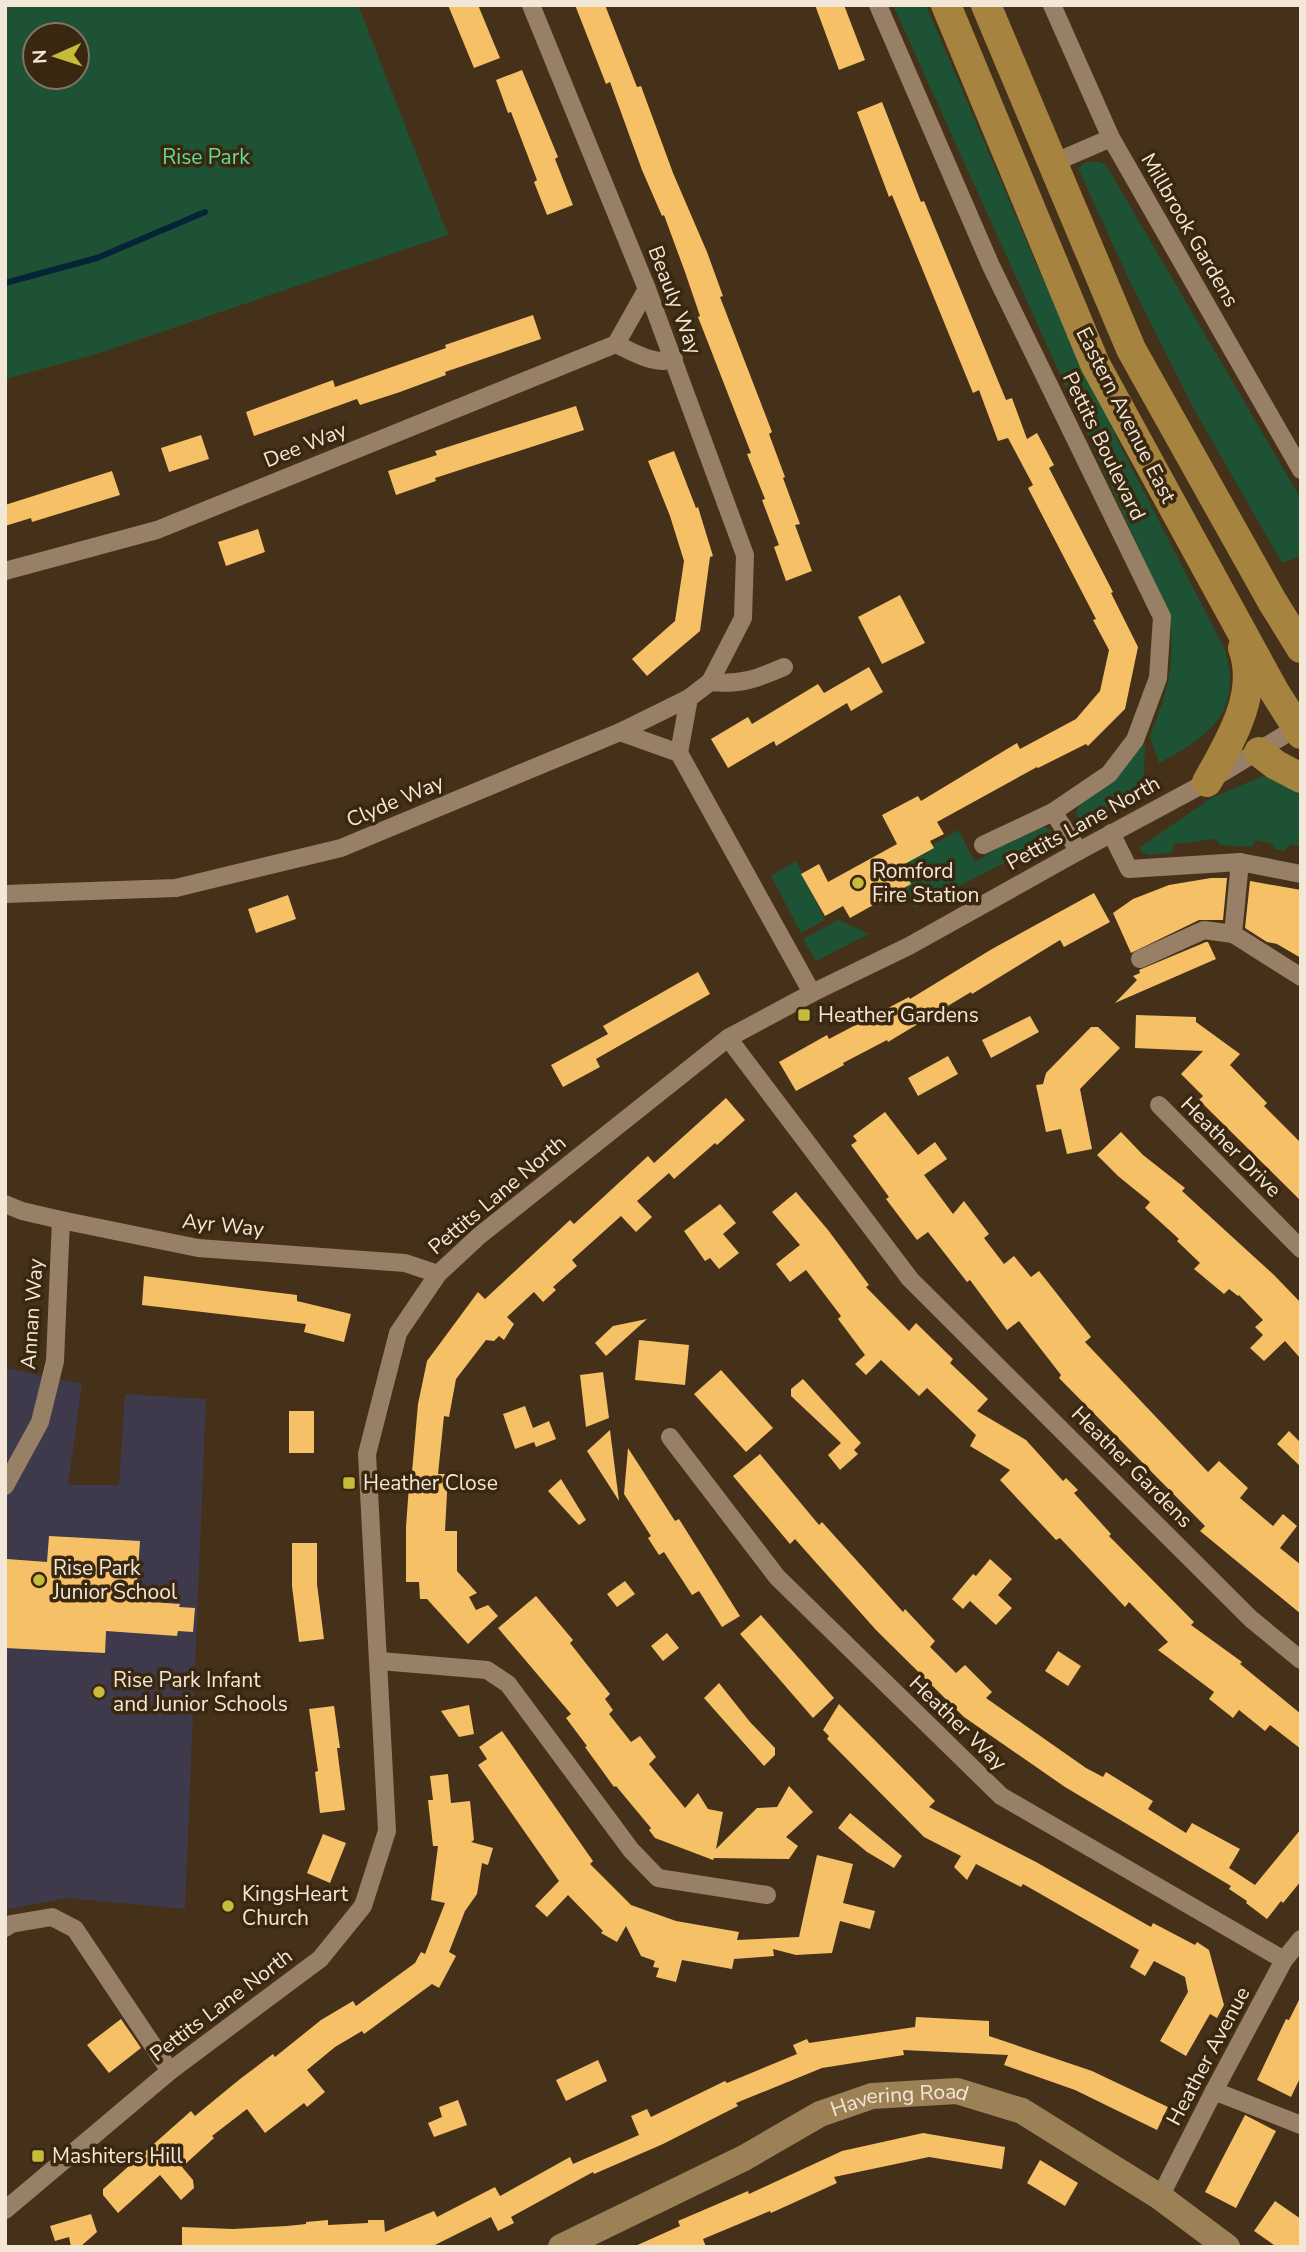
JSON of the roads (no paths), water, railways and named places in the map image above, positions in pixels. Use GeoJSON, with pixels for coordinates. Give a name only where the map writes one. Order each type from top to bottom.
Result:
{"type":"FeatureCollection","features":[{"type":"Feature","properties":{"kind":"highway","name":"Eastern Avenue East"},"geometry":{"type":"LineString","coordinates":[[946,5],[1095,364],[1227,605],[1299,729]]}},
{"type":"Feature","properties":{"kind":"highway","name":"Eastern Avenue East"},"geometry":{"type":"LineString","coordinates":[[986,5],[1131,349],[1301,648]]}},
{"type":"Feature","properties":{"kind":"highway"},"geometry":{"type":"LineString","coordinates":[[1272,601],[1301,618]]}},
{"type":"Feature","properties":{"kind":"highway"},"geometry":{"type":"LineString","coordinates":[[1208,782],[1229,744],[1248,681],[1248,662],[1227,605]]}},
{"type":"Feature","properties":{"kind":"highway"},"geometry":{"type":"LineString","coordinates":[[1259,752],[1276,765],[1301,778]]}},
{"type":"Feature","properties":{"kind":"main road","name":"Havering Road"},"geometry":{"type":"LineString","coordinates":[[561,2247],[744,2158],[820,2114],[872,2096],[957,2091],[1022,2111],[1160,2197],[1227,2247]]}},
{"type":"Feature","properties":{"kind":"street","name":"Beauly Way"},"geometry":{"type":"LineString","coordinates":[[531,5],[647,289],[745,555],[743,618]]}},
{"type":"Feature","properties":{"kind":"street","name":"Pettits Boulevard"},"geometry":{"type":"LineString","coordinates":[[878,5],[991,266],[1162,617],[1158,678],[1135,740],[1110,774],[1053,812],[983,845]]}},
{"type":"Feature","properties":{"kind":"street","name":"Millbrook Gardens"},"geometry":{"type":"LineString","coordinates":[[1052,5],[1111,138],[1301,470]]}},
{"type":"Feature","properties":{"kind":"street"},"geometry":{"type":"LineString","coordinates":[[1053,163],[1111,138]]}},
{"type":"Feature","properties":{"kind":"street"},"geometry":{"type":"LineString","coordinates":[[647,289],[616,344],[665,362],[674,359]]}},
{"type":"Feature","properties":{"kind":"street","name":"Dee Way"},"geometry":{"type":"LineString","coordinates":[[5,571],[157,530],[616,344]]}},
{"type":"Feature","properties":{"kind":"street","name":"Clyde Way"},"geometry":{"type":"LineString","coordinates":[[5,894],[176,888],[341,848],[620,732],[690,698],[710,682],[743,618]]}},
{"type":"Feature","properties":{"kind":"street"},"geometry":{"type":"LineString","coordinates":[[710,682],[732,684],[750,681],[784,667]]}},
{"type":"Feature","properties":{"kind":"street"},"geometry":{"type":"LineString","coordinates":[[690,698],[678,752],[812,993]]}},
{"type":"Feature","properties":{"kind":"street","name":"Pettits Lane North"},"geometry":{"type":"LineString","coordinates":[[5,2210],[170,2071],[320,1959],[363,1906],[387,1831],[367,1454],[398,1333],[438,1274],[479,1236],[728,1038],[909,946],[1299,729]]}},
{"type":"Feature","properties":{"kind":"street"},"geometry":{"type":"LineString","coordinates":[[620,732],[678,752]]}},
{"type":"Feature","properties":{"kind":"street"},"geometry":{"type":"LineString","coordinates":[[1053,812],[1079,851]]}},
{"type":"Feature","properties":{"kind":"street"},"geometry":{"type":"LineString","coordinates":[[1111,833],[1129,869],[1240,862],[1301,874]]}},
{"type":"Feature","properties":{"kind":"street"},"geometry":{"type":"LineString","coordinates":[[1233,934],[1240,862]]}},
{"type":"Feature","properties":{"kind":"street"},"geometry":{"type":"LineString","coordinates":[[1140,959],[1204,930],[1233,934],[1301,977]]}},
{"type":"Feature","properties":{"kind":"street","name":"Heather Gardens"},"geometry":{"type":"LineString","coordinates":[[728,1038],[910,1279],[1251,1619],[1301,1660]]}},
{"type":"Feature","properties":{"kind":"street","name":"Heather Drive"},"geometry":{"type":"LineString","coordinates":[[1159,1105],[1301,1250]]}},
{"type":"Feature","properties":{"kind":"street","name":"Ayr Way"},"geometry":{"type":"LineString","coordinates":[[5,1204],[61,1220],[198,1248],[405,1263],[438,1274]]}},
{"type":"Feature","properties":{"kind":"street","name":"Annan Way"},"geometry":{"type":"LineString","coordinates":[[5,1486],[40,1422],[55,1360],[61,1220]]}},
{"type":"Feature","properties":{"kind":"street","name":"Heather Way"},"geometry":{"type":"LineString","coordinates":[[670,1437],[776,1577],[1001,1796],[1284,1960]]}},
{"type":"Feature","properties":{"kind":"street"},"geometry":{"type":"LineString","coordinates":[[380,1661],[487,1670],[508,1684],[631,1850],[658,1878],[767,1895]]}},
{"type":"Feature","properties":{"kind":"street"},"geometry":{"type":"LineString","coordinates":[[5,1928],[11,1924],[52,1917],[75,1929],[170,2071]]}},
{"type":"Feature","properties":{"kind":"street","name":"Heather Avenue"},"geometry":{"type":"LineString","coordinates":[[1160,2197],[1284,1960],[1301,1939]]}},
{"type":"Feature","properties":{"kind":"street"},"geometry":{"type":"LineString","coordinates":[[1214,2091],[1301,2125]]}},
{"type":"Feature","properties":{"kind":"waterway"},"geometry":{"type":"LineString","coordinates":[[5,283],[97,258],[205,212]]}},
{"type":"Feature","properties":{"kind":"place","name":"Romford Fire Station"},"geometry":{"type":"Point","coordinates":[858,883]}},
{"type":"Feature","properties":{"kind":"place","name":"Heather Gardens"},"geometry":{"type":"Point","coordinates":[804,1015]}},
{"type":"Feature","properties":{"kind":"place","name":"Heather Close"},"geometry":{"type":"Point","coordinates":[349,1483]}},
{"type":"Feature","properties":{"kind":"place","name":"Rise Park Junior School"},"geometry":{"type":"Point","coordinates":[39,1580]}},
{"type":"Feature","properties":{"kind":"place","name":"Rise Park Infant and Junior Schools"},"geometry":{"type":"Point","coordinates":[99,1692]}},
{"type":"Feature","properties":{"kind":"place","name":"KingsHeart Church"},"geometry":{"type":"Point","coordinates":[228,1906]}},
{"type":"Feature","properties":{"kind":"place","name":"Mashiters Hill"},"geometry":{"type":"Point","coordinates":[38,2156]}},
{"type":"Feature","properties":{"kind":"park label","name":"Rise Park"},"geometry":{"type":"Point","coordinates":[206,157]}}]}
